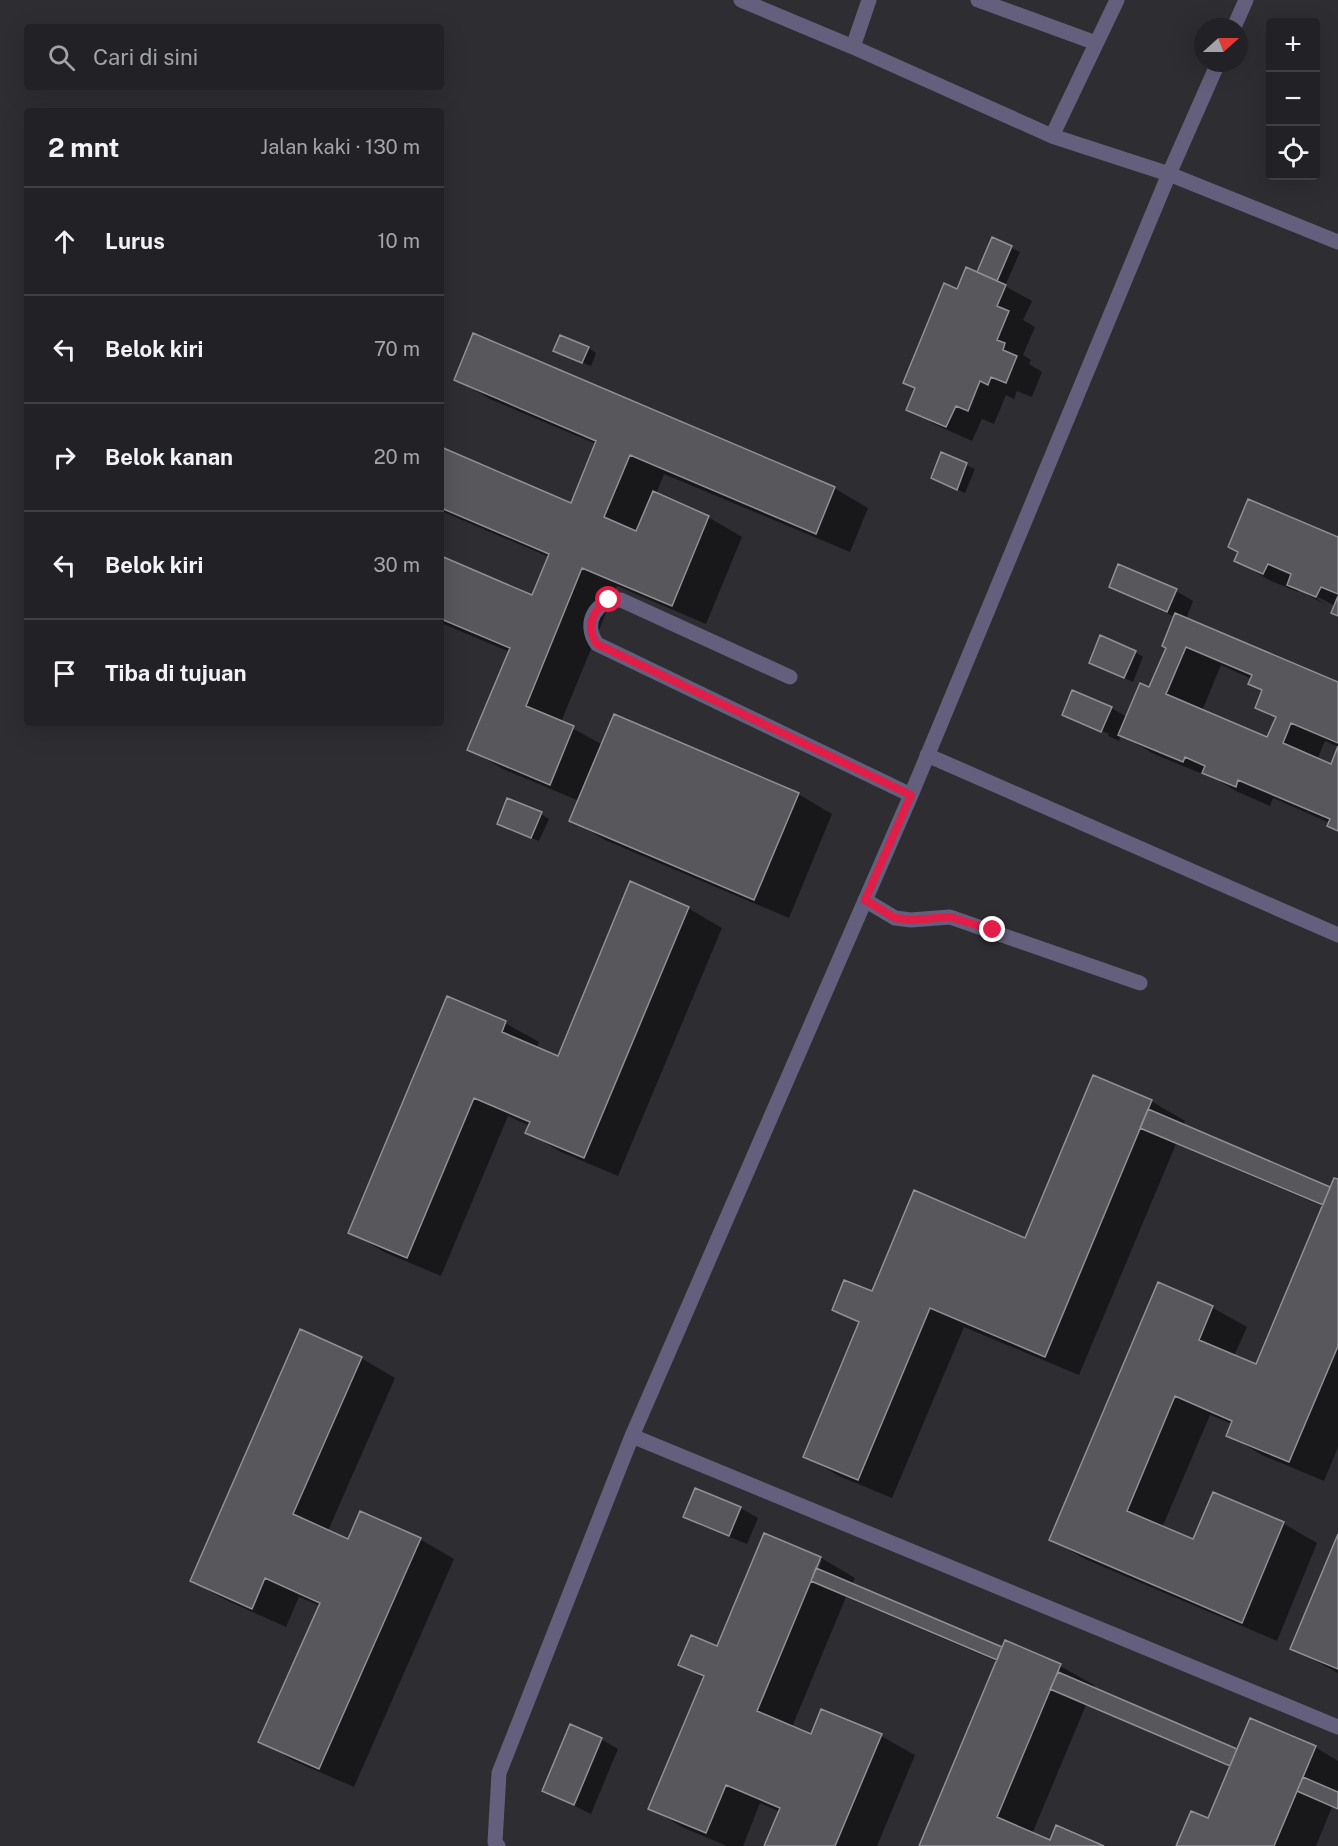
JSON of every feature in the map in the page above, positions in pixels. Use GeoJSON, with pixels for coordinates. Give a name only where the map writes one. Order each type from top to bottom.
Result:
{"type":"FeatureCollection","features":[{"type":"Feature","properties":{"kind":"lane"},"geometry":{"type":"LineString","coordinates":[[741,0],[853,47],[1052,136],[1169,174],[1338,242]]}},
{"type":"Feature","properties":{"kind":"lane"},"geometry":{"type":"LineString","coordinates":[[853,47],[869,0]]}},
{"type":"Feature","properties":{"kind":"lane"},"geometry":{"type":"LineString","coordinates":[[978,0],[1096,44]]}},
{"type":"Feature","properties":{"kind":"lane"},"geometry":{"type":"LineString","coordinates":[[1052,136],[1117,0]]}},
{"type":"Feature","properties":{"kind":"lane"},"geometry":{"type":"LineString","coordinates":[[1238,18],[1246,0]]}},
{"type":"Feature","properties":{"kind":"lane"},"geometry":{"type":"LineString","coordinates":[[498,1846],[495,1842],[499,1773],[632,1436],[911,795],[1169,174],[1214,72]]}},
{"type":"Feature","properties":{"kind":"lane"},"geometry":{"type":"LineString","coordinates":[[790,677],[621,600],[609,600],[598,606],[590,626],[592,637],[597,644],[911,795]]}},
{"type":"Feature","properties":{"kind":"lane"},"geometry":{"type":"LineString","coordinates":[[927,755],[1338,935]]}},
{"type":"Feature","properties":{"kind":"lane"},"geometry":{"type":"LineString","coordinates":[[865,900],[895,918],[911,920],[950,917],[1140,982]]}},
{"type":"Feature","properties":{"kind":"lane"},"geometry":{"type":"LineString","coordinates":[[632,1436],[1338,1727]]}},
{"type":"Feature","properties":{"kind":"building"},"geometry":{"type":"Polygon","coordinates":[[[992,237],[1012,246],[997,281],[977,272],[992,237]]]}},
{"type":"Feature","properties":{"kind":"building"},"geometry":{"type":"Polygon","coordinates":[[[966,267],[1006,285],[997,306],[1009,311],[997,340],[1005,343],[1003,350],[1017,356],[1006,383],[991,377],[988,385],[980,381],[968,411],[956,406],[946,427],[906,410],[915,388],[903,383],[944,283],[957,289],[966,267]]]}},
{"type":"Feature","properties":{"kind":"building"},"geometry":{"type":"Polygon","coordinates":[[[473,333],[835,487],[816,534],[630,455],[604,517],[636,531],[653,491],[709,516],[672,606],[582,568],[526,706],[574,726],[550,785],[467,750],[510,648],[444,620],[444,557],[532,595],[549,554],[444,509],[444,448],[571,503],[596,441],[454,380],[473,333]]]}},
{"type":"Feature","properties":{"kind":"building"},"geometry":{"type":"Polygon","coordinates":[[[560,335],[589,347],[582,363],[553,351],[560,335]]]}},
{"type":"Feature","properties":{"kind":"building"},"geometry":{"type":"Polygon","coordinates":[[[941,452],[967,463],[957,490],[931,478],[941,452]]]}},
{"type":"Feature","properties":{"kind":"building"},"geometry":{"type":"Polygon","coordinates":[[[1248,499],[1338,537],[1338,594],[1321,587],[1316,597],[1287,585],[1291,574],[1268,564],[1263,574],[1234,561],[1238,552],[1228,547],[1248,499]]]}},
{"type":"Feature","properties":{"kind":"building"},"geometry":{"type":"Polygon","coordinates":[[[1118,564],[1177,589],[1167,612],[1109,587],[1118,564]]]}},
{"type":"Feature","properties":{"kind":"building"},"geometry":{"type":"Polygon","coordinates":[[[1338,596],[1338,616],[1331,613],[1338,596]]]}},
{"type":"Feature","properties":{"kind":"building"},"geometry":{"type":"Polygon","coordinates":[[[1175,613],[1338,682],[1338,743],[1291,723],[1283,743],[1331,764],[1338,746],[1338,831],[1327,826],[1330,819],[1238,780],[1236,787],[1202,773],[1205,766],[1185,757],[1183,762],[1118,735],[1140,683],[1149,687],[1166,648],[1162,646],[1175,613]],[[1186,647],[1166,694],[1267,737],[1276,717],[1255,708],[1262,690],[1248,684],[1252,675],[1186,647]]]}},
{"type":"Feature","properties":{"kind":"building"},"geometry":{"type":"Polygon","coordinates":[[[1100,635],[1136,651],[1124,678],[1089,663],[1100,635]]]}},
{"type":"Feature","properties":{"kind":"building"},"geometry":{"type":"Polygon","coordinates":[[[1072,690],[1112,707],[1101,732],[1062,715],[1072,690]]]}},
{"type":"Feature","properties":{"kind":"building"},"geometry":{"type":"Polygon","coordinates":[[[614,714],[799,793],[754,900],[569,821],[614,714]]]}},
{"type":"Feature","properties":{"kind":"building"},"geometry":{"type":"Polygon","coordinates":[[[507,798],[542,812],[531,838],[497,824],[507,798]]]}},
{"type":"Feature","properties":{"kind":"building"},"geometry":{"type":"Polygon","coordinates":[[[630,881],[689,907],[584,1158],[525,1133],[530,1122],[474,1098],[407,1258],[348,1233],[447,996],[506,1021],[502,1032],[558,1056],[630,881]]]}},
{"type":"Feature","properties":{"kind":"building"},"geometry":{"type":"Polygon","coordinates":[[[1093,1075],[1152,1100],[1045,1357],[930,1308],[858,1480],[803,1457],[859,1322],[832,1310],[844,1280],[872,1291],[914,1190],[1025,1238],[1093,1075]]]}},
{"type":"Feature","properties":{"kind":"building"},"geometry":{"type":"Polygon","coordinates":[[[1148,1109],[1330,1187],[1323,1205],[1140,1128],[1148,1109]]]}},
{"type":"Feature","properties":{"kind":"building"},"geometry":{"type":"Polygon","coordinates":[[[1334,1178],[1338,1179],[1338,1346],[1289,1462],[1226,1436],[1232,1421],[1175,1396],[1127,1511],[1193,1539],[1213,1492],[1284,1522],[1242,1623],[1049,1540],[1158,1282],[1213,1306],[1199,1340],[1256,1364],[1334,1178]]]}},
{"type":"Feature","properties":{"kind":"building"},"geometry":{"type":"Polygon","coordinates":[[[300,1329],[362,1357],[293,1514],[348,1539],[360,1511],[421,1538],[319,1769],[258,1742],[320,1603],[265,1578],[252,1609],[190,1581],[300,1329]]]}},
{"type":"Feature","properties":{"kind":"building"},"geometry":{"type":"Polygon","coordinates":[[[695,1488],[741,1507],[729,1536],[683,1517],[695,1488]]]}},
{"type":"Feature","properties":{"kind":"building"},"geometry":{"type":"Polygon","coordinates":[[[764,1533],[821,1557],[757,1711],[811,1734],[821,1709],[882,1734],[835,1846],[764,1846],[780,1808],[726,1785],[706,1833],[648,1809],[704,1676],[678,1665],[691,1635],[717,1646],[764,1533]]]}},
{"type":"Feature","properties":{"kind":"building"},"geometry":{"type":"Polygon","coordinates":[[[1338,1534],[1338,1669],[1290,1649],[1338,1534]]]}},
{"type":"Feature","properties":{"kind":"building"},"geometry":{"type":"Polygon","coordinates":[[[816,1568],[1002,1647],[997,1660],[811,1581],[816,1568]]]}},
{"type":"Feature","properties":{"kind":"building"},"geometry":{"type":"Polygon","coordinates":[[[1005,1640],[1061,1664],[997,1817],[1050,1840],[1056,1825],[1104,1846],[919,1846],[1005,1640]]]}},
{"type":"Feature","properties":{"kind":"building"},"geometry":{"type":"Polygon","coordinates":[[[1058,1672],[1237,1749],[1230,1766],[1050,1689],[1058,1672]]]}},
{"type":"Feature","properties":{"kind":"building"},"geometry":{"type":"Polygon","coordinates":[[[1250,1718],[1316,1746],[1274,1846],[1176,1846],[1191,1811],[1208,1818],[1250,1718]]]}},
{"type":"Feature","properties":{"kind":"building"},"geometry":{"type":"Polygon","coordinates":[[[570,1724],[602,1738],[574,1805],[542,1791],[570,1724]]]}},
{"type":"Feature","properties":{"kind":"building"},"geometry":{"type":"Polygon","coordinates":[[[1303,1777],[1338,1792],[1338,1809],[1297,1791],[1303,1777]]]}},
{"type":"Feature","properties":{"kind":"route"},"geometry":{"type":"LineString","coordinates":[[609,600],[598,606],[590,626],[592,637],[597,644],[911,795],[865,900],[895,918],[911,920],[950,917],[993,930]]}}]}
